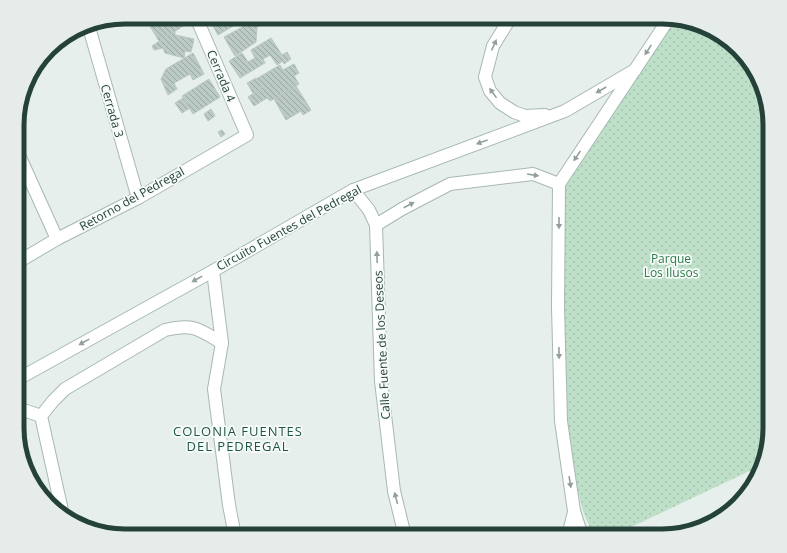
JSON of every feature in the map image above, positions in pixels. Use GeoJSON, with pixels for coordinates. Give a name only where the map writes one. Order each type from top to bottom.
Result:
{"type":"FeatureCollection","features":[{"type":"Feature","properties":{"kind":"street","name":"Cerrada 4"},"geometry":{"type":"LineString","coordinates":[[199,24],[246,135]]}},
{"type":"Feature","properties":{"kind":"street"},"geometry":{"type":"LineString","coordinates":[[506,24],[493,46],[485,76],[490,91],[500,102],[514,112],[525,116],[539,116],[565,111]]}},
{"type":"Feature","properties":{"kind":"street","name":"Circuito Fuentes del Pedregal"},"geometry":{"type":"LineString","coordinates":[[559,184],[666,24]]}},
{"type":"Feature","properties":{"kind":"street","name":"Cerrada 3"},"geometry":{"type":"LineString","coordinates":[[90,31],[138,198]]}},
{"type":"Feature","properties":{"kind":"street","name":"Circuito Fuentes del Pedregal"},"geometry":{"type":"LineString","coordinates":[[24,376],[213,271],[353,190],[565,111],[635,70]]}},
{"type":"Feature","properties":{"kind":"street","name":"Retorno del Pedregal"},"geometry":{"type":"LineString","coordinates":[[24,258],[57,239],[138,198],[246,135]]}},
{"type":"Feature","properties":{"kind":"street"},"geometry":{"type":"LineString","coordinates":[[24,167],[57,239]]}},
{"type":"Feature","properties":{"kind":"street"},"geometry":{"type":"LineString","coordinates":[[376,225],[402,209],[450,184],[533,174],[559,184],[558,307],[561,421],[574,511],[580,529]]}},
{"type":"Feature","properties":{"kind":"street","name":"Calle Fuente de los Deseos"},"geometry":{"type":"LineString","coordinates":[[353,190],[369,210],[376,225],[381,381],[394,490],[403,529]]}},
{"type":"Feature","properties":{"kind":"street"},"geometry":{"type":"LineString","coordinates":[[213,271],[222,343],[214,389],[229,505],[234,529]]}},
{"type":"Feature","properties":{"kind":"street"},"geometry":{"type":"LineString","coordinates":[[41,416],[65,389],[164,330],[180,326],[198,328],[222,343]]}},
{"type":"Feature","properties":{"kind":"street"},"geometry":{"type":"LineString","coordinates":[[24,410],[41,416]]}},
{"type":"Feature","properties":{"kind":"street"},"geometry":{"type":"LineString","coordinates":[[41,416],[62,506]]}},
{"type":"Feature","properties":{"kind":"street"},"geometry":{"type":"LineString","coordinates":[[570,529],[574,511]]}},
{"type":"Feature","properties":{"kind":"green space","name":"Parque Los Ilusos"},"geometry":{"type":"Polygon","coordinates":[[[665,24],[688,27],[712,38],[738,58],[749,74],[760,99],[763,118],[763,435],[758,460],[754,469],[627,529],[590,529],[582,508],[561,421],[559,184],[665,24]]]}},
{"type":"Feature","properties":{"kind":"building"},"geometry":{"type":"Polygon","coordinates":[[[149,24],[184,24],[185,25],[159,41],[149,24]]]}},
{"type":"Feature","properties":{"kind":"building"},"geometry":{"type":"Polygon","coordinates":[[[212,24],[237,24],[218,35],[212,24]]]}},
{"type":"Feature","properties":{"kind":"building"},"geometry":{"type":"Polygon","coordinates":[[[248,24],[262,24],[257,27],[256,42],[235,56],[224,37],[248,24]]]}},
{"type":"Feature","properties":{"kind":"building"},"geometry":{"type":"Polygon","coordinates":[[[175,31],[175,35],[194,39],[191,52],[185,51],[184,58],[165,53],[163,48],[154,50],[152,46],[175,31]]]}},
{"type":"Feature","properties":{"kind":"building"},"geometry":{"type":"Polygon","coordinates":[[[271,38],[282,55],[287,52],[291,59],[284,64],[283,61],[277,65],[270,55],[263,59],[265,63],[240,78],[229,61],[242,53],[248,62],[255,58],[251,50],[271,38]]]}},
{"type":"Feature","properties":{"kind":"building"},"geometry":{"type":"Polygon","coordinates":[[[193,53],[204,74],[193,80],[190,74],[174,83],[177,89],[168,95],[161,79],[166,69],[193,53]]]}},
{"type":"Feature","properties":{"kind":"building"},"geometry":{"type":"Polygon","coordinates":[[[294,64],[299,73],[294,76],[299,84],[270,101],[267,98],[254,106],[248,97],[262,88],[256,79],[280,65],[283,70],[294,64]]]}},
{"type":"Feature","properties":{"kind":"building"},"geometry":{"type":"Polygon","coordinates":[[[256,78],[262,88],[253,93],[247,83],[256,78]]]}},
{"type":"Feature","properties":{"kind":"building"},"geometry":{"type":"Polygon","coordinates":[[[209,79],[220,97],[193,114],[182,96],[209,79]]]}},
{"type":"Feature","properties":{"kind":"building"},"geometry":{"type":"Polygon","coordinates":[[[296,86],[311,110],[303,115],[301,111],[286,120],[274,99],[296,86]]]}},
{"type":"Feature","properties":{"kind":"building"},"geometry":{"type":"Polygon","coordinates":[[[183,98],[190,108],[182,113],[175,103],[183,98]]]}},
{"type":"Feature","properties":{"kind":"building"},"geometry":{"type":"Polygon","coordinates":[[[211,109],[215,116],[208,121],[204,114],[211,109]]]}},
{"type":"Feature","properties":{"kind":"building"},"geometry":{"type":"Polygon","coordinates":[[[222,130],[225,134],[221,137],[218,132],[222,130]]]}},
{"type":"Feature","properties":{"kind":"district","name":"COLONIA FUENTES DEL PEDREGAL"},"geometry":{"type":"Point","coordinates":[238,438]}}]}
